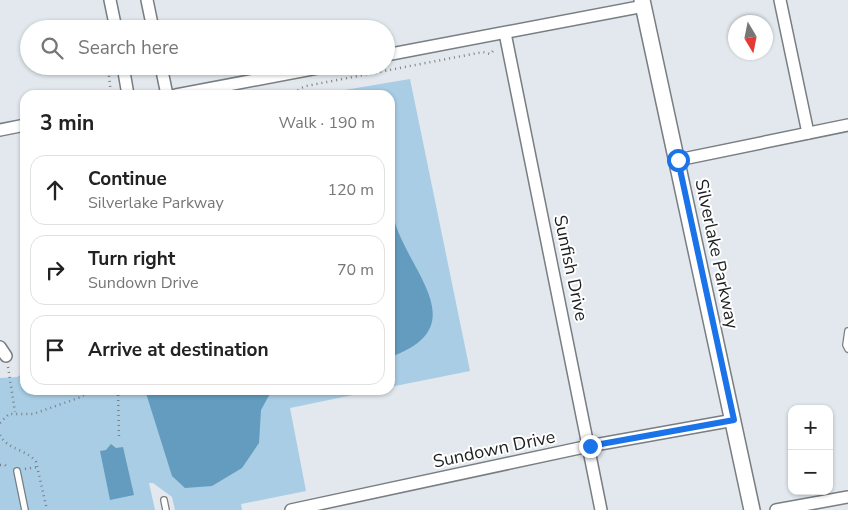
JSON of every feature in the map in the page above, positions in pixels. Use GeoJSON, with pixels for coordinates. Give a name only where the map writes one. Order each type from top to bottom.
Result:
{"type":"FeatureCollection","features":[{"type":"Feature","properties":{"kind":"street"},"geometry":{"type":"LineString","coordinates":[[110,0],[114,20]]}},
{"type":"Feature","properties":{"kind":"street"},"geometry":{"type":"LineString","coordinates":[[147,0],[151,20]]}},
{"type":"Feature","properties":{"kind":"street"},"geometry":{"type":"LineString","coordinates":[[780,0],[808,133]]}},
{"type":"Feature","properties":{"kind":"street"},"geometry":{"type":"LineString","coordinates":[[395,53],[505,33],[643,3]]}},
{"type":"Feature","properties":{"kind":"street","name":"Silverlake Parkway"},"geometry":{"type":"LineString","coordinates":[[643,3],[752,510]]}},
{"type":"Feature","properties":{"kind":"street","name":"Sunfish Drive"},"geometry":{"type":"LineString","coordinates":[[505,33],[602,510]]}},
{"type":"Feature","properties":{"kind":"street"},"geometry":{"type":"LineString","coordinates":[[125,75],[127,90]]}},
{"type":"Feature","properties":{"kind":"street"},"geometry":{"type":"LineString","coordinates":[[163,75],[166,90]]}},
{"type":"Feature","properties":{"kind":"street"},"geometry":{"type":"LineString","coordinates":[[202,90],[281,75]]}},
{"type":"Feature","properties":{"kind":"street"},"geometry":{"type":"LineString","coordinates":[[678,160],[848,125]]}},
{"type":"Feature","properties":{"kind":"street"},"geometry":{"type":"LineString","coordinates":[[0,130],[20,126]]}},
{"type":"Feature","properties":{"kind":"street","name":"Sundown Drive"},"geometry":{"type":"LineString","coordinates":[[291,510],[590,446],[734,420]]}},
{"type":"Feature","properties":{"kind":"street"},"geometry":{"type":"LineString","coordinates":[[776,510],[848,497]]}},
{"type":"Feature","properties":{"kind":"lane"},"geometry":{"type":"LineString","coordinates":[[848,331],[846,345],[848,349]]}},
{"type":"Feature","properties":{"kind":"lane"},"geometry":{"type":"LineString","coordinates":[[17,471],[25,510]]}},
{"type":"Feature","properties":{"kind":"lane"},"geometry":{"type":"LineString","coordinates":[[164,500],[166,510]]}},
{"type":"Feature","properties":{"kind":"path"},"geometry":{"type":"LineString","coordinates":[[395,69],[483,52],[490,54],[505,33]]}},
{"type":"Feature","properties":{"kind":"path"},"geometry":{"type":"LineString","coordinates":[[109,75],[110,90]]}},
{"type":"Feature","properties":{"kind":"path"},"geometry":{"type":"LineString","coordinates":[[299,90],[306,86],[363,75]]}},
{"type":"Feature","properties":{"kind":"path"},"geometry":{"type":"LineString","coordinates":[[3,352],[15,412]]}},
{"type":"Feature","properties":{"kind":"path"},"geometry":{"type":"LineString","coordinates":[[0,423],[9,414],[15,412],[20,415],[33,414],[82,395]]}},
{"type":"Feature","properties":{"kind":"path"},"geometry":{"type":"LineString","coordinates":[[118,395],[118,439]]}},
{"type":"Feature","properties":{"kind":"path"},"geometry":{"type":"LineString","coordinates":[[0,435],[9,446],[32,457],[36,462],[47,510]]}},
{"type":"Feature","properties":{"kind":"path"},"geometry":{"type":"LineString","coordinates":[[0,464],[8,467],[9,473]]}},
{"type":"Feature","properties":{"kind":"shaded area"},"geometry":{"type":"Polygon","coordinates":[[[410,79],[470,371],[395,386],[395,90],[345,90],[410,79]]]}},
{"type":"Feature","properties":{"kind":"shaded area"},"geometry":{"type":"Polygon","coordinates":[[[395,222],[404,245],[424,282],[433,316],[428,331],[415,345],[395,355],[395,222]]]}},
{"type":"Feature","properties":{"kind":"shaded area"},"geometry":{"type":"Polygon","coordinates":[[[20,375],[20,395],[353,395],[290,408],[306,491],[241,504],[242,510],[175,510],[172,497],[153,483],[149,483],[155,510],[0,510],[0,378],[20,375]]]}},
{"type":"Feature","properties":{"kind":"shaded area"},"geometry":{"type":"Polygon","coordinates":[[[147,395],[269,395],[261,410],[259,443],[242,468],[212,486],[185,488],[172,476],[147,395]]]}},
{"type":"Feature","properties":{"kind":"shaded area"},"geometry":{"type":"Polygon","coordinates":[[[111,444],[116,448],[123,447],[134,495],[110,500],[100,451],[106,450],[111,444]]]}},
{"type":"Feature","properties":{"kind":"route"},"geometry":{"type":"LineString","coordinates":[[590,446],[734,420],[678,160]]}}]}
